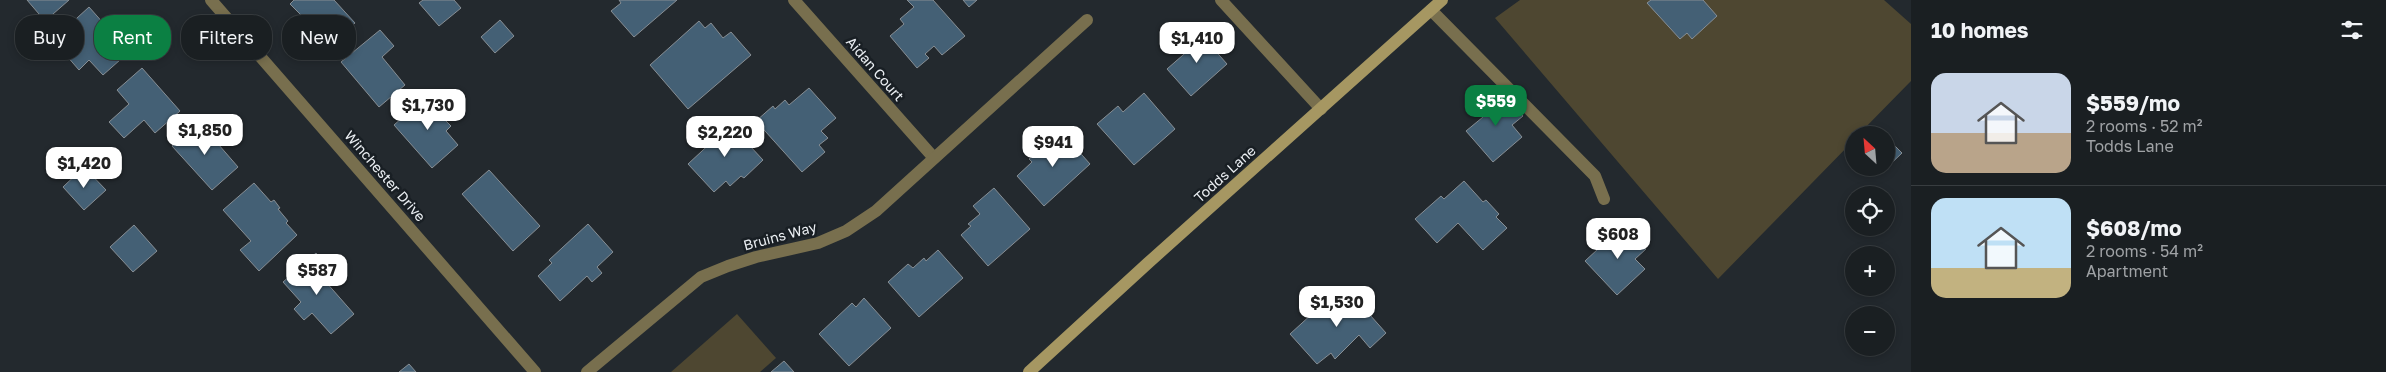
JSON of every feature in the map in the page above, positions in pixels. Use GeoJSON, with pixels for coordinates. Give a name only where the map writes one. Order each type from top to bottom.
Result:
{"type":"FeatureCollection","features":[{"type":"Feature","properties":{"kind":"main road","name":"Todds Lane"},"geometry":{"type":"LineString","coordinates":[[1030,372],[1148,263],[1442,0]]}},
{"type":"Feature","properties":{"kind":"street","name":"Winchester Drive"},"geometry":{"type":"LineString","coordinates":[[211,0],[535,372]]}},
{"type":"Feature","properties":{"kind":"street","name":"Aidan Court"},"geometry":{"type":"LineString","coordinates":[[794,0],[934,158]]}},
{"type":"Feature","properties":{"kind":"street"},"geometry":{"type":"LineString","coordinates":[[1221,0],[1321,109]]}},
{"type":"Feature","properties":{"kind":"street"},"geometry":{"type":"LineString","coordinates":[[1431,10],[1595,176],[1604,199]]}},
{"type":"Feature","properties":{"kind":"street","name":"Bruins Way"},"geometry":{"type":"LineString","coordinates":[[587,372],[701,277],[728,266],[818,243],[846,231],[876,211],[1087,20]]}},
{"type":"Feature","properties":{"kind":"shaded area"},"geometry":{"type":"Polygon","coordinates":[[[1520,0],[1884,0],[1911,24],[1911,81],[1867,126],[1845,126],[1845,149],[1718,279],[1495,18],[1520,0]]]}},
{"type":"Feature","properties":{"kind":"shaded area"},"geometry":{"type":"Polygon","coordinates":[[[737,314],[776,358],[760,372],[671,372],[737,314]]]}},
{"type":"Feature","properties":{"kind":"building"},"geometry":{"type":"Polygon","coordinates":[[[27,0],[69,0],[52,15],[40,15],[27,0]]]}},
{"type":"Feature","properties":{"kind":"building"},"geometry":{"type":"Polygon","coordinates":[[[294,0],[334,0],[348,15],[301,15],[290,4],[294,0]]]}},
{"type":"Feature","properties":{"kind":"building"},"geometry":{"type":"Polygon","coordinates":[[[423,0],[454,0],[461,8],[439,26],[419,3],[423,0]]]}},
{"type":"Feature","properties":{"kind":"building"},"geometry":{"type":"Polygon","coordinates":[[[619,0],[677,0],[634,37],[611,11],[621,3],[619,0]]]}},
{"type":"Feature","properties":{"kind":"building"},"geometry":{"type":"Polygon","coordinates":[[[907,0],[933,0],[965,36],[942,55],[934,46],[925,54],[929,58],[917,68],[890,36],[904,24],[900,19],[914,7],[907,0]]]}},
{"type":"Feature","properties":{"kind":"building"},"geometry":{"type":"Polygon","coordinates":[[[963,0],[977,0],[969,7],[963,0]]]}},
{"type":"Feature","properties":{"kind":"building"},"geometry":{"type":"Polygon","coordinates":[[[1651,0],[1703,0],[1717,16],[1692,39],[1687,33],[1680,39],[1647,3],[1651,0]]]}},
{"type":"Feature","properties":{"kind":"building"},"geometry":{"type":"Polygon","coordinates":[[[89,7],[96,15],[94,15],[94,60],[120,60],[103,75],[89,60],[79,70],[70,60],[84,60],[84,15],[80,15],[89,7]]]}},
{"type":"Feature","properties":{"kind":"building"},"geometry":{"type":"Polygon","coordinates":[[[500,20],[514,36],[495,53],[481,37],[500,20]]]}},
{"type":"Feature","properties":{"kind":"building"},"geometry":{"type":"Polygon","coordinates":[[[699,21],[705,28],[711,23],[723,38],[731,32],[751,55],[688,109],[650,65],[699,21]]]}},
{"type":"Feature","properties":{"kind":"building"},"geometry":{"type":"Polygon","coordinates":[[[380,30],[394,46],[382,57],[405,85],[379,107],[341,62],[343,60],[356,60],[356,50],[380,30]]]}},
{"type":"Feature","properties":{"kind":"building"},"geometry":{"type":"Polygon","coordinates":[[[1197,30],[1227,64],[1191,96],[1167,69],[1191,48],[1184,41],[1197,30]]]}},
{"type":"Feature","properties":{"kind":"building"},"geometry":{"type":"Polygon","coordinates":[[[142,68],[180,111],[155,133],[144,120],[124,138],[109,122],[129,104],[117,90],[142,68]]]}},
{"type":"Feature","properties":{"kind":"building"},"geometry":{"type":"Polygon","coordinates":[[[809,88],[836,118],[821,131],[828,138],[819,145],[825,152],[802,172],[756,121],[773,106],[775,109],[785,100],[789,105],[809,88]]]}},
{"type":"Feature","properties":{"kind":"building"},"geometry":{"type":"Polygon","coordinates":[[[1501,90],[1523,116],[1512,125],[1522,137],[1493,162],[1466,131],[1483,117],[1477,111],[1501,90]]]}},
{"type":"Feature","properties":{"kind":"building"},"geometry":{"type":"Polygon","coordinates":[[[1144,93],[1175,129],[1134,165],[1097,124],[1118,106],[1123,112],[1144,93]]]}},
{"type":"Feature","properties":{"kind":"building"},"geometry":{"type":"Polygon","coordinates":[[[428,95],[446,115],[443,118],[451,126],[446,131],[458,145],[432,168],[394,125],[428,95]]]}},
{"type":"Feature","properties":{"kind":"building"},"geometry":{"type":"Polygon","coordinates":[[[724,118],[763,160],[744,178],[741,176],[730,186],[726,181],[714,192],[688,164],[716,138],[710,131],[724,118]]]}},
{"type":"Feature","properties":{"kind":"building"},"geometry":{"type":"Polygon","coordinates":[[[199,122],[238,167],[212,190],[172,146],[199,122]]]}},
{"type":"Feature","properties":{"kind":"building"},"geometry":{"type":"Polygon","coordinates":[[[1059,129],[1090,164],[1044,206],[1017,176],[1032,162],[1029,159],[1040,150],[1038,148],[1059,129]]]}},
{"type":"Feature","properties":{"kind":"building"},"geometry":{"type":"Polygon","coordinates":[[[1895,146],[1902,153],[1895,160],[1895,146]]]}},
{"type":"Feature","properties":{"kind":"building"},"geometry":{"type":"Polygon","coordinates":[[[84,167],[106,190],[84,210],[63,187],[84,167]]]}},
{"type":"Feature","properties":{"kind":"building"},"geometry":{"type":"Polygon","coordinates":[[[489,170],[540,226],[513,251],[462,194],[489,170]]]}},
{"type":"Feature","properties":{"kind":"building"},"geometry":{"type":"Polygon","coordinates":[[[1464,181],[1483,202],[1486,200],[1499,214],[1496,217],[1507,228],[1483,250],[1458,223],[1437,243],[1415,219],[1441,196],[1444,199],[1464,181]]]}},
{"type":"Feature","properties":{"kind":"building"},"geometry":{"type":"Polygon","coordinates":[[[254,183],[271,202],[274,200],[280,208],[278,209],[288,221],[286,223],[297,235],[259,271],[240,250],[251,241],[223,210],[254,183]]]}},
{"type":"Feature","properties":{"kind":"building"},"geometry":{"type":"Polygon","coordinates":[[[994,188],[1030,229],[988,266],[961,235],[971,226],[968,224],[980,214],[973,206],[994,188]]]}},
{"type":"Feature","properties":{"kind":"building"},"geometry":{"type":"Polygon","coordinates":[[[588,224],[613,252],[597,267],[602,273],[592,282],[587,276],[560,301],[538,276],[552,263],[549,260],[588,224]]]}},
{"type":"Feature","properties":{"kind":"building"},"geometry":{"type":"Polygon","coordinates":[[[134,225],[157,251],[133,272],[110,247],[134,225]]]}},
{"type":"Feature","properties":{"kind":"building"},"geometry":{"type":"Polygon","coordinates":[[[1624,225],[1646,249],[1635,259],[1645,269],[1617,295],[1585,261],[1624,225]]]}},
{"type":"Feature","properties":{"kind":"building"},"geometry":{"type":"Polygon","coordinates":[[[938,250],[963,278],[919,317],[888,282],[908,264],[913,268],[924,258],[926,261],[938,250]]]}},
{"type":"Feature","properties":{"kind":"building"},"geometry":{"type":"Polygon","coordinates":[[[316,253],[327,266],[318,273],[354,314],[331,334],[312,313],[304,320],[294,309],[301,302],[283,282],[316,253]]]}},
{"type":"Feature","properties":{"kind":"building"},"geometry":{"type":"Polygon","coordinates":[[[1346,288],[1386,333],[1370,348],[1359,335],[1335,359],[1331,353],[1317,364],[1290,334],[1313,313],[1315,316],[1346,288]]]}},
{"type":"Feature","properties":{"kind":"building"},"geometry":{"type":"Polygon","coordinates":[[[864,298],[891,328],[849,366],[819,334],[852,303],[856,307],[864,298]]]}},
{"type":"Feature","properties":{"kind":"building"},"geometry":{"type":"Polygon","coordinates":[[[784,361],[794,372],[771,372],[784,361]]]}},
{"type":"Feature","properties":{"kind":"building"},"geometry":{"type":"Polygon","coordinates":[[[409,364],[416,372],[399,372],[409,364]]]}}]}
